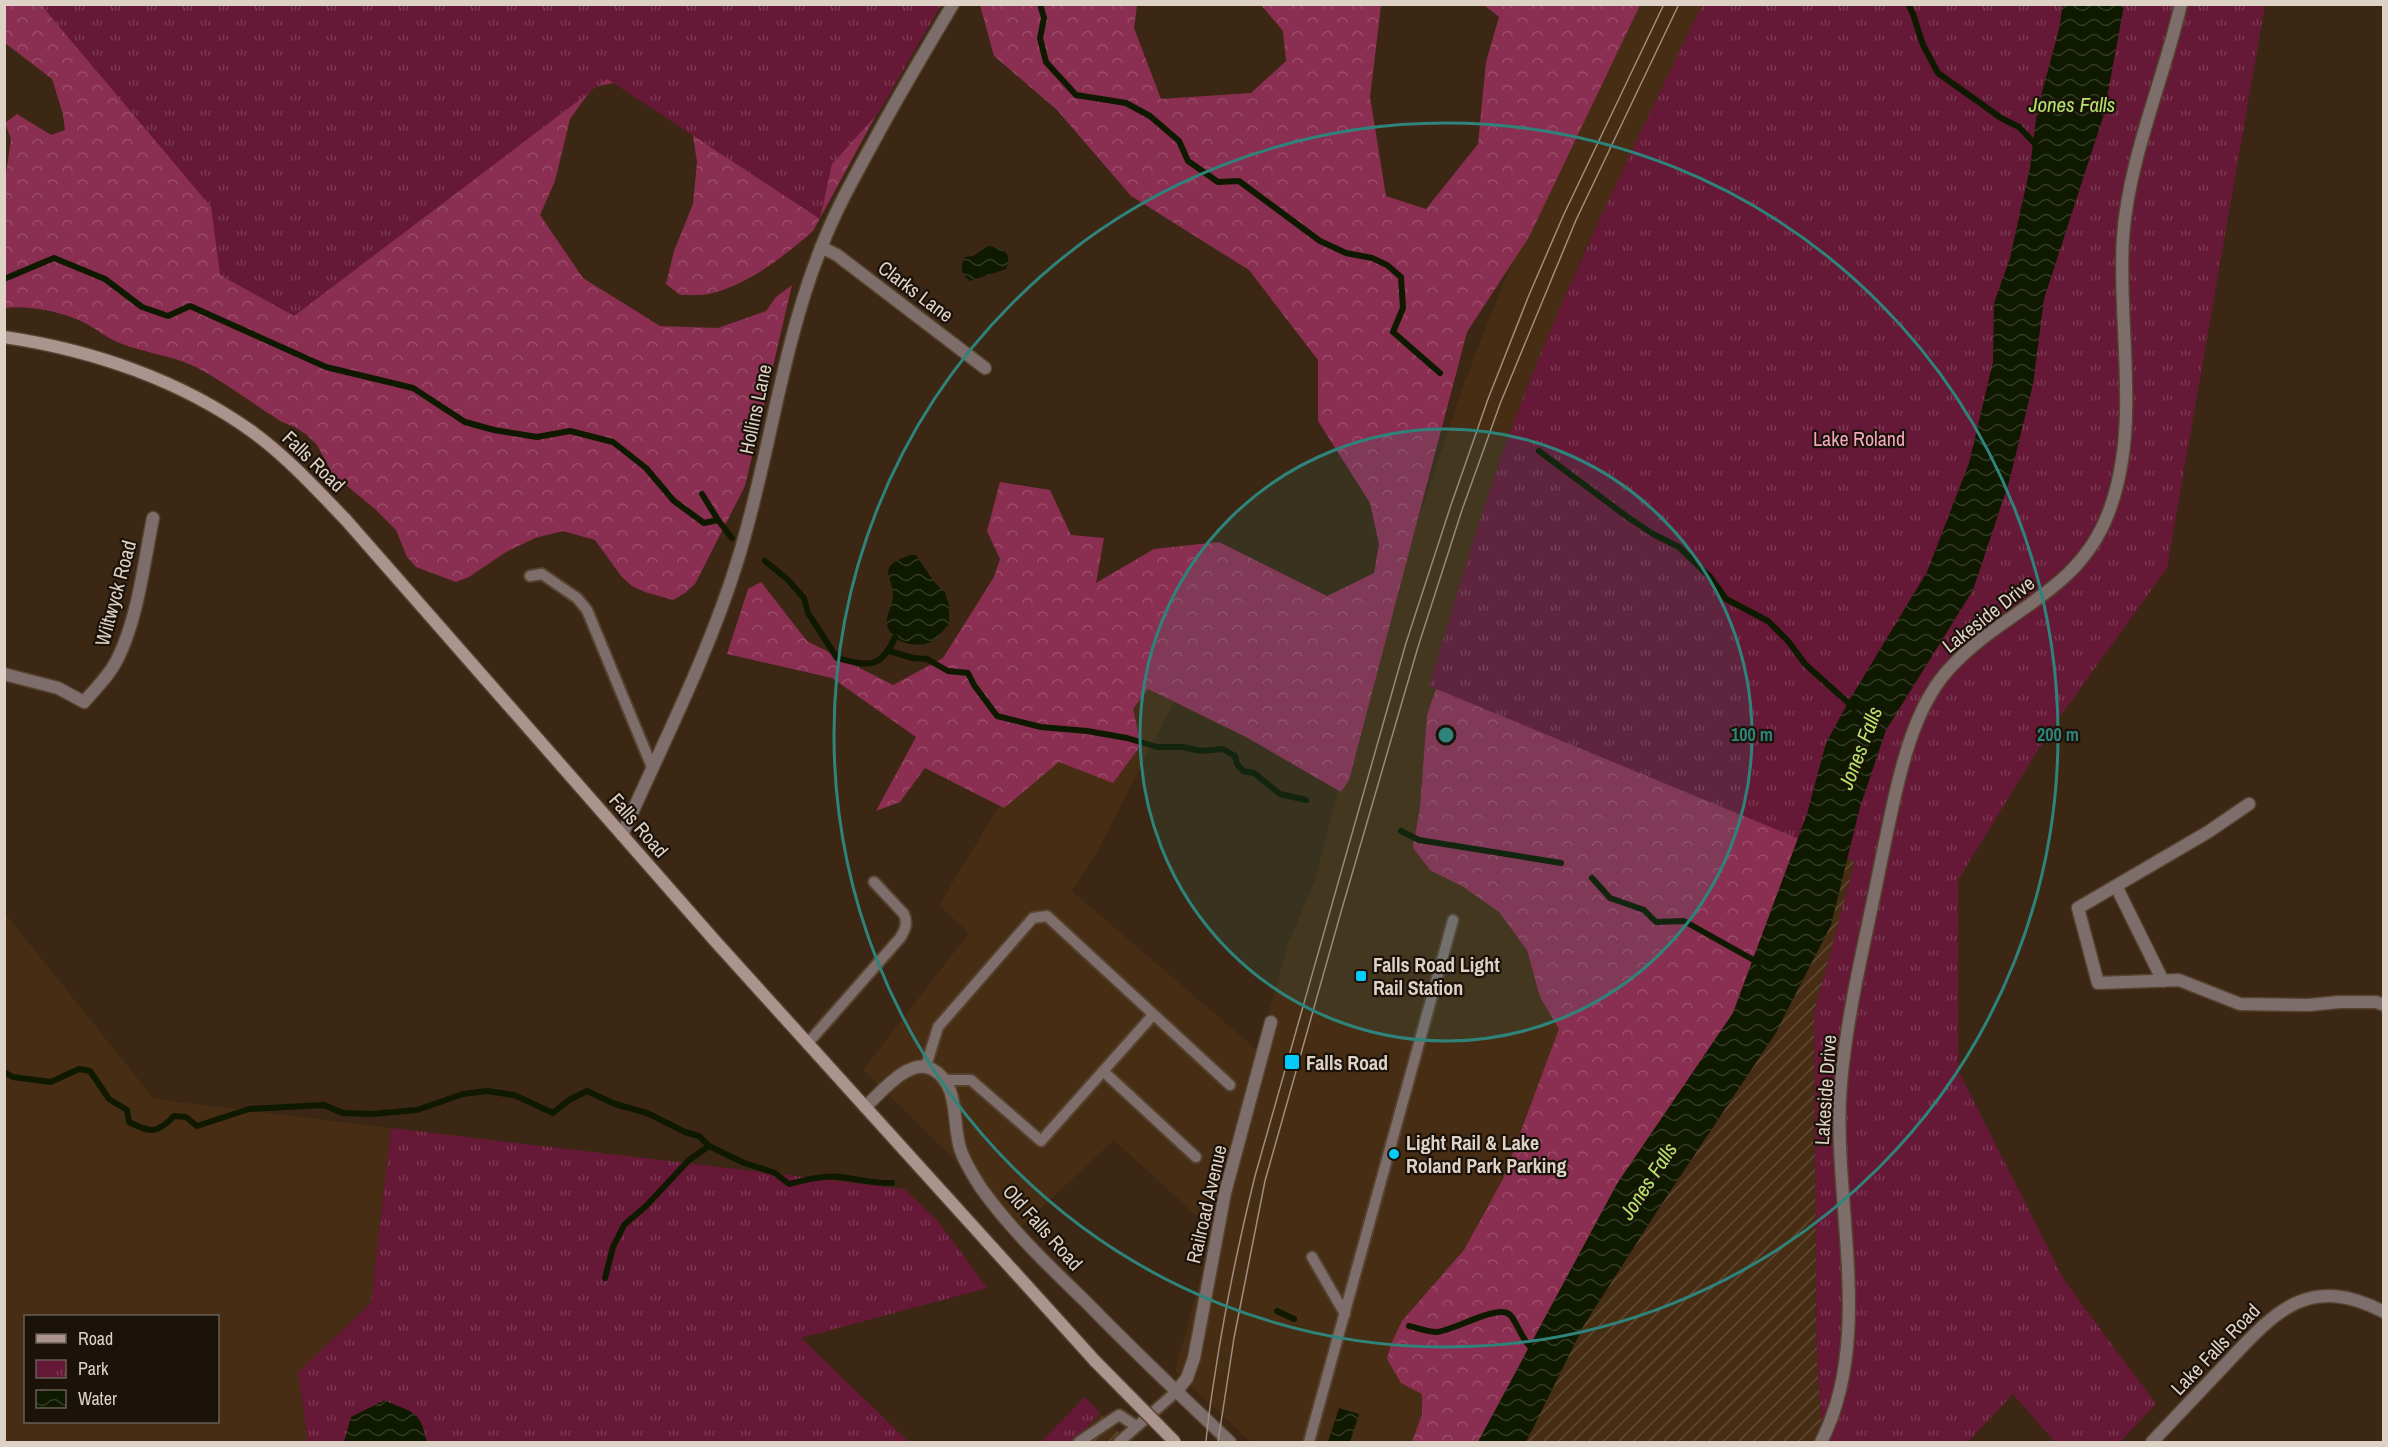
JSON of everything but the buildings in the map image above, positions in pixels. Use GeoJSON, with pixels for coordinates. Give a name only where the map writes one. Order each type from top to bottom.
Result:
{"type":"FeatureCollection","features":[{"type":"Feature","properties":{"kind":"main road","name":"Falls Road"},"geometry":{"type":"LineString","coordinates":[[4,337],[77,351],[153,378],[225,414],[278,452],[346,520],[622,835],[1095,1361],[1176,1443]]}},
{"type":"Feature","properties":{"kind":"street","name":"Hollins Lane"},"geometry":{"type":"LineString","coordinates":[[622,835],[695,670],[738,560],[760,477],[789,344],[800,304],[821,247],[843,196],[953,4]]}},
{"type":"Feature","properties":{"kind":"street","name":"Lakeside Drive"},"geometry":{"type":"LineString","coordinates":[[1821,1443],[1839,1396],[1848,1327],[1839,1146],[1840,1086],[1853,993],[1898,782],[1925,704],[1948,670],[1986,635],[2062,582],[2088,552],[2108,513],[2117,482],[2126,416],[2122,262],[2126,214],[2132,178],[2181,4]]}},
{"type":"Feature","properties":{"kind":"street","name":"Clarks Lane"},"geometry":{"type":"LineString","coordinates":[[821,247],[837,255],[985,368]]}},
{"type":"Feature","properties":{"kind":"street","name":"Wiltwyck Road"},"geometry":{"type":"LineString","coordinates":[[4,674],[58,688],[84,702],[118,658],[131,623],[153,518]]}},
{"type":"Feature","properties":{"kind":"street"},"geometry":{"type":"LineString","coordinates":[[2249,804],[2208,832],[2078,908],[2098,984],[2179,980],[2240,1004],[2309,1005],[2376,1002],[2384,1005]]}},
{"type":"Feature","properties":{"kind":"street"},"geometry":{"type":"LineString","coordinates":[[2116,886],[2163,981]]}},
{"type":"Feature","properties":{"kind":"street","name":"Railroad Avenue"},"geometry":{"type":"LineString","coordinates":[[1176,1392],[1187,1378],[1194,1358],[1225,1193],[1271,1022]]}},
{"type":"Feature","properties":{"kind":"street"},"geometry":{"type":"LineString","coordinates":[[866,1107],[912,1067],[926,1066],[944,1080]]}},
{"type":"Feature","properties":{"kind":"street","name":"Old Falls Road"},"geometry":{"type":"LineString","coordinates":[[944,1080],[952,1095],[960,1147],[970,1172],[984,1192],[1035,1251],[1230,1443]]}},
{"type":"Feature","properties":{"kind":"street","name":"Lake Falls Road"},"geometry":{"type":"LineString","coordinates":[[2152,1443],[2270,1318],[2295,1303],[2319,1296],[2339,1296],[2364,1302],[2384,1312]]}},
{"type":"Feature","properties":{"kind":"lane"},"geometry":{"type":"LineString","coordinates":[[530,576],[542,574],[577,598],[587,610],[652,767]]}},
{"type":"Feature","properties":{"kind":"lane"},"geometry":{"type":"LineString","coordinates":[[808,1043],[906,929],[907,920],[904,914],[874,882]]}},
{"type":"Feature","properties":{"kind":"lane"},"geometry":{"type":"LineString","coordinates":[[926,1066],[938,1027],[1033,918],[1047,916],[1230,1085]]}},
{"type":"Feature","properties":{"kind":"lane"},"geometry":{"type":"LineString","coordinates":[[1310,1443],[1453,920]]}},
{"type":"Feature","properties":{"kind":"lane"},"geometry":{"type":"LineString","coordinates":[[944,1080],[971,1080],[1041,1141],[1154,1015]]}},
{"type":"Feature","properties":{"kind":"lane"},"geometry":{"type":"LineString","coordinates":[[1103,1071],[1196,1157]]}},
{"type":"Feature","properties":{"kind":"lane"},"geometry":{"type":"LineString","coordinates":[[1312,1257],[1345,1314]]}},
{"type":"Feature","properties":{"kind":"lane"},"geometry":{"type":"LineString","coordinates":[[1119,1443],[1176,1392]]}},
{"type":"Feature","properties":{"kind":"lane"},"geometry":{"type":"LineString","coordinates":[[1079,1443],[1119,1415],[1136,1426]]}},
{"type":"Feature","properties":{"kind":"shaded area"},"geometry":{"type":"Polygon","coordinates":[[[1634,5],[1702,5],[1583,254],[1518,412],[1499,463],[1430,686],[1798,839],[1478,1442],[1251,1442],[1175,1372],[1213,1231],[1114,1140],[1022,1226],[863,1070],[969,933],[939,905],[999,806],[1004,808],[1059,762],[1141,745],[1133,709],[1148,689],[1174,702],[1097,852],[1072,891],[1258,1051],[1288,944],[1316,877],[1370,663],[1462,389],[1503,284],[1539,203],[1634,5]]]}},
{"type":"Feature","properties":{"kind":"shaded area"},"geometry":{"type":"Polygon","coordinates":[[[1847,859],[1855,862],[1814,1013],[1817,1363],[1822,1425],[1814,1442],[1526,1442],[1584,1325],[1775,1034],[1831,925],[1847,859]]]}},
{"type":"Feature","properties":{"kind":"shaded area"},"geometry":{"type":"Polygon","coordinates":[[[4,912],[154,1099],[391,1128],[371,1303],[298,1372],[308,1442],[5,1442],[4,912]]]}},
{"type":"Feature","properties":{"kind":"shaded area"},"geometry":{"type":"Polygon","coordinates":[[[1100,1413],[1114,1428],[1130,1442],[1072,1442],[1100,1413]]]}},
{"type":"Feature","properties":{"kind":"green space"},"geometry":{"type":"Polygon","coordinates":[[[4,5],[936,5],[813,231],[754,275],[713,293],[680,295],[666,284],[674,251],[693,204],[697,162],[693,136],[679,99],[655,75],[593,87],[570,119],[555,181],[540,215],[583,278],[660,326],[718,328],[766,311],[776,297],[792,285],[745,486],[695,584],[673,600],[632,586],[621,576],[595,540],[563,531],[535,538],[506,552],[469,577],[456,582],[416,567],[407,557],[396,530],[331,471],[317,445],[295,427],[282,422],[196,367],[117,342],[85,323],[67,316],[46,310],[5,308],[4,187],[11,139],[5,123],[17,114],[51,135],[65,130],[63,114],[52,79],[5,43],[4,5]]]}},
{"type":"Feature","properties":{"kind":"green space"},"geometry":{"type":"Polygon","coordinates":[[[41,5],[941,5],[879,112],[832,164],[820,219],[607,79],[294,316],[220,275],[211,207],[41,5]]]}},
{"type":"Feature","properties":{"kind":"green space"},"geometry":{"type":"Polygon","coordinates":[[[980,5],[1137,5],[1134,28],[1161,99],[1251,93],[1286,61],[1283,31],[1261,5],[1379,5],[1381,6],[1370,97],[1386,196],[1426,209],[1478,144],[1486,62],[1499,17],[1484,5],[1640,5],[1529,237],[1467,332],[1349,780],[1341,792],[1246,737],[1148,689],[1133,709],[1141,745],[1113,783],[1059,762],[1004,808],[925,768],[900,802],[876,811],[916,737],[832,678],[727,654],[748,589],[761,582],[807,641],[893,685],[943,658],[994,577],[1000,559],[987,531],[1000,482],[1050,490],[1071,535],[1104,538],[1096,583],[1154,549],[1219,542],[1327,596],[1374,573],[1379,544],[1370,503],[1318,421],[1318,360],[1249,270],[1131,196],[1057,110],[994,56],[980,5]]]}},
{"type":"Feature","properties":{"kind":"green space","name":"Lake Roland"},"geometry":{"type":"Polygon","coordinates":[[[1702,5],[2265,5],[2167,568],[2049,732],[1958,880],[1958,1070],[2064,1280],[2156,1404],[2120,1442],[2055,1442],[2013,1394],[1968,1442],[1814,1442],[1822,1425],[1817,1363],[1814,1013],[1855,862],[1429,686],[1493,481],[1517,414],[1559,310],[1605,208],[1702,5]]]}},
{"type":"Feature","properties":{"kind":"green space"},"geometry":{"type":"Polygon","coordinates":[[[1579,281],[1807,814],[1733,1013],[1617,1184],[1478,1442],[1412,1442],[1422,1414],[1422,1394],[1401,1383],[1387,1359],[1391,1344],[1402,1321],[1464,1250],[1503,1179],[1559,1029],[1540,997],[1527,950],[1499,912],[1462,886],[1431,871],[1413,848],[1420,807],[1427,715],[1579,281]]]}},
{"type":"Feature","properties":{"kind":"green space"},"geometry":{"type":"Polygon","coordinates":[[[391,1128],[904,1189],[938,1221],[987,1288],[801,1338],[909,1442],[308,1442],[298,1372],[371,1303],[391,1128]]]}},
{"type":"Feature","properties":{"kind":"green space"},"geometry":{"type":"Polygon","coordinates":[[[1085,1397],[1100,1413],[1072,1442],[1041,1442],[1085,1397]]]}},
{"type":"Feature","properties":{"kind":"water","name":"Jones Falls"},"geometry":{"type":"Polygon","coordinates":[[[2063,5],[2124,5],[2104,114],[2044,299],[2033,384],[2009,482],[1973,590],[1886,730],[1860,807],[1831,925],[1775,1034],[1584,1325],[1526,1442],[1478,1442],[1617,1184],[1733,1013],[1807,814],[1826,743],[1927,572],[1969,463],[1993,362],[1994,303],[2010,258],[2030,168],[2037,111],[2059,29],[2063,5]]]}},
{"type":"Feature","properties":{"kind":"water"},"geometry":{"type":"Polygon","coordinates":[[[988,246],[1005,252],[1008,259],[1006,269],[970,281],[962,270],[965,257],[973,256],[988,246]]]}},
{"type":"Feature","properties":{"kind":"water"},"geometry":{"type":"Polygon","coordinates":[[[910,555],[916,555],[934,582],[945,592],[949,606],[949,624],[934,640],[916,645],[897,639],[887,624],[893,598],[889,569],[892,564],[910,555]]]}},
{"type":"Feature","properties":{"kind":"water"},"geometry":{"type":"Polygon","coordinates":[[[385,1400],[415,1414],[422,1425],[427,1442],[344,1442],[351,1417],[385,1400]]]}},
{"type":"Feature","properties":{"kind":"water"},"geometry":{"type":"Polygon","coordinates":[[[1339,1408],[1359,1414],[1350,1442],[1328,1442],[1339,1408]]]}},
{"type":"Feature","properties":{"kind":"waterway"},"geometry":{"type":"LineString","coordinates":[[1040,4],[1044,18],[1040,38],[1046,62],[1076,95],[1126,103],[1150,116],[1179,141],[1188,161],[1218,182],[1239,181],[1320,241],[1346,253],[1372,258],[1387,265],[1401,277],[1403,308],[1393,332],[1440,373]]}},
{"type":"Feature","properties":{"kind":"waterway"},"geometry":{"type":"LineString","coordinates":[[1908,4],[1923,45],[1938,73],[2001,118],[2019,127],[2038,147]]}},
{"type":"Feature","properties":{"kind":"waterway"},"geometry":{"type":"LineString","coordinates":[[4,279],[54,258],[105,279],[142,307],[168,316],[190,306],[326,367],[413,388],[465,422],[494,430],[537,437],[570,431],[613,442],[646,468],[674,501],[704,523],[718,520]]}},
{"type":"Feature","properties":{"kind":"waterway"},"geometry":{"type":"LineString","coordinates":[[1539,451],[1626,516],[1653,534],[1679,547],[1711,578],[1726,599],[1768,621],[1788,641],[1805,664],[1854,708]]}},
{"type":"Feature","properties":{"kind":"waterway"},"geometry":{"type":"LineString","coordinates":[[702,494],[732,538]]}},
{"type":"Feature","properties":{"kind":"waterway"},"geometry":{"type":"LineString","coordinates":[[765,561],[787,579],[804,598],[808,613],[837,658],[857,663],[872,663],[884,655],[895,637]]}},
{"type":"Feature","properties":{"kind":"waterway"},"geometry":{"type":"LineString","coordinates":[[889,651],[913,658],[927,659],[948,671],[968,673],[997,716],[1041,727],[1087,731],[1127,738],[1157,747],[1183,747],[1201,751],[1223,749],[1235,756],[1237,764],[1243,771],[1254,773],[1280,794],[1306,800]]}},
{"type":"Feature","properties":{"kind":"waterway"},"geometry":{"type":"LineString","coordinates":[[1401,831],[1419,840],[1561,863]]}},
{"type":"Feature","properties":{"kind":"waterway"},"geometry":{"type":"LineString","coordinates":[[1592,878],[1610,898],[1644,910],[1656,922],[1684,921],[1759,963]]}},
{"type":"Feature","properties":{"kind":"waterway"},"geometry":{"type":"LineString","coordinates":[[4,1072],[13,1077],[51,1082],[79,1069],[90,1071],[109,1099],[127,1110],[129,1122],[148,1130],[158,1129],[174,1116],[186,1117],[197,1126],[249,1109],[324,1105],[343,1113],[372,1114],[417,1110],[463,1094],[487,1091],[514,1095],[553,1113],[569,1100],[587,1091],[615,1104],[647,1113],[685,1132],[699,1136],[709,1146],[744,1163],[775,1173],[789,1184],[815,1178],[835,1177],[892,1183]]}},
{"type":"Feature","properties":{"kind":"waterway"},"geometry":{"type":"LineString","coordinates":[[605,1278],[613,1247],[624,1225],[646,1206],[689,1160],[709,1146]]}},
{"type":"Feature","properties":{"kind":"waterway"},"geometry":{"type":"LineString","coordinates":[[1277,1311],[1294,1319]]}},
{"type":"Feature","properties":{"kind":"waterway"},"geometry":{"type":"LineString","coordinates":[[1409,1326],[1437,1332],[1485,1315],[1503,1312],[1512,1317],[1527,1343],[1536,1352]]}},
{"type":"Feature","properties":{"kind":"tram line"},"geometry":{"type":"LineString","coordinates":[[1206,1442],[1225,1314],[1255,1176],[1406,643],[1488,399],[1529,295],[1564,214],[1664,4]]}},
{"type":"Feature","properties":{"kind":"tram line"},"geometry":{"type":"LineString","coordinates":[[1218,1442],[1234,1338],[1265,1181],[1418,647],[1462,510],[1500,404],[1576,220],[1679,4]]}},
{"type":"Feature","properties":{"kind":"place","name":"Falls Road Light Rail Station"},"geometry":{"type":"Point","coordinates":[1361,976]}},
{"type":"Feature","properties":{"kind":"place","name":"Falls Road"},"geometry":{"type":"Point","coordinates":[1292,1062]}},
{"type":"Feature","properties":{"kind":"place","name":"Light Rail & Lake Roland Park Parking"},"geometry":{"type":"Point","coordinates":[1394,1154]}}]}
